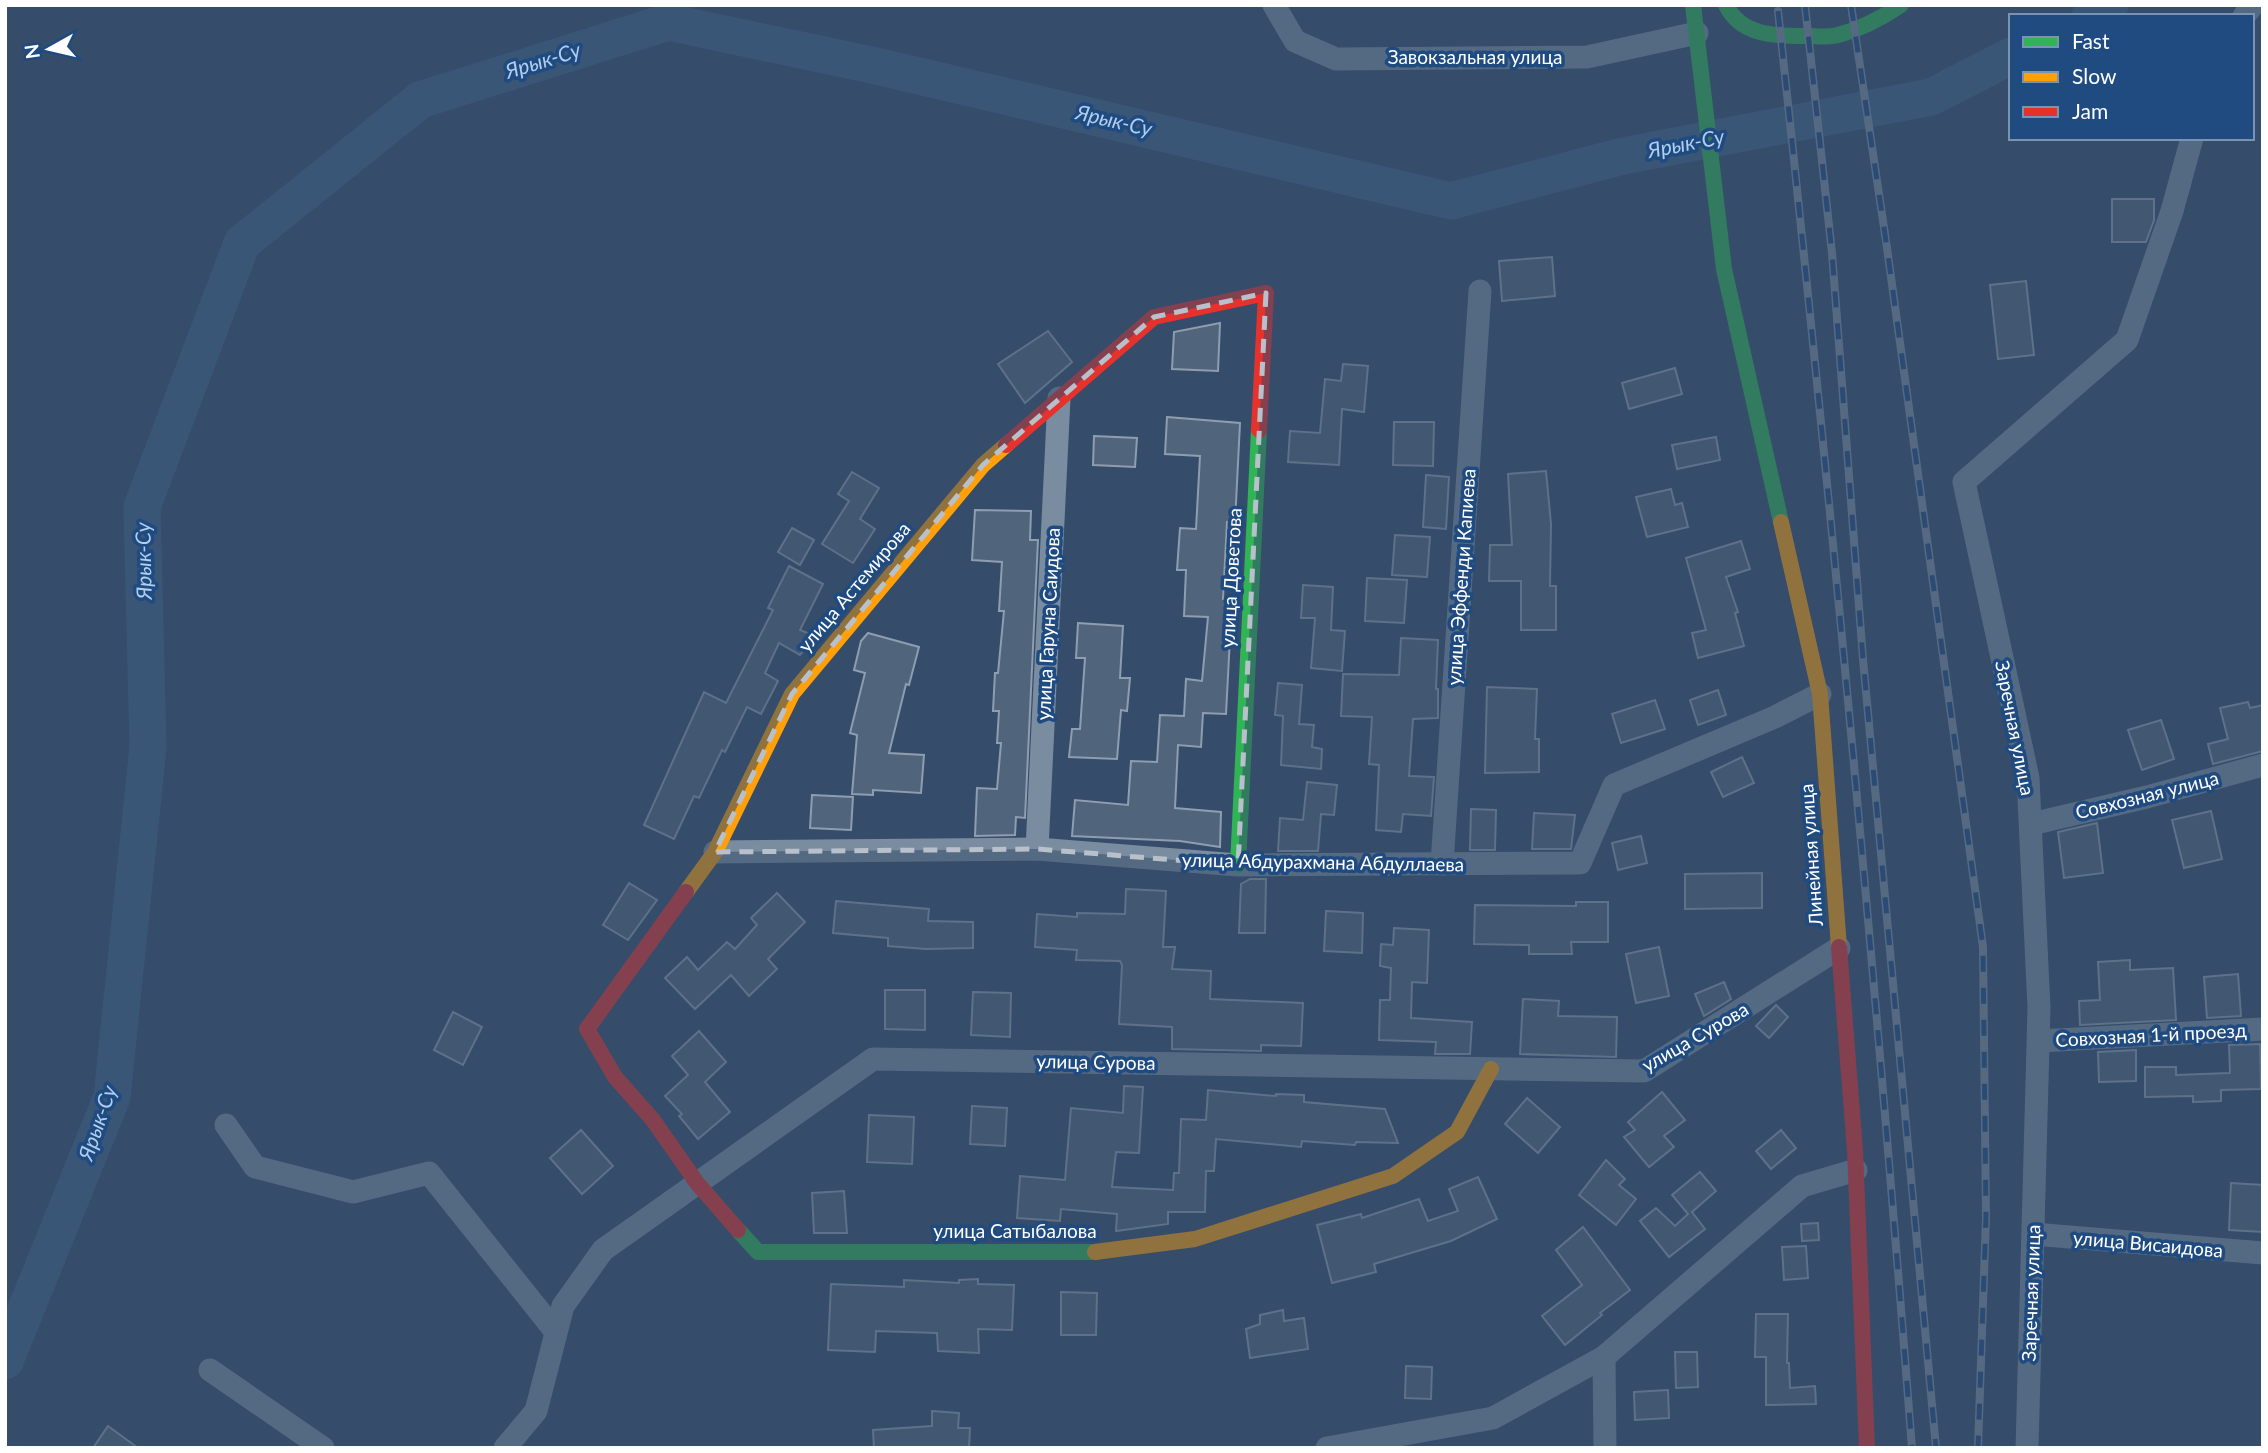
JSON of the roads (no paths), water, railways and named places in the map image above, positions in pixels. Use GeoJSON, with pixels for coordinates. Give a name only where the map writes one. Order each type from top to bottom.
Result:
{"type":"FeatureCollection","features":[{"type":"Feature","properties":{"kind":"street","name":"Завокзальная улица"},"geometry":{"type":"LineString","coordinates":[[1274,5],[1296,41],[1336,58],[1587,57],[1697,33]]}},
{"type":"Feature","properties":{"kind":"street","name":"Линейная улица"},"geometry":{"type":"LineString","coordinates":[[1693,5],[1724,269],[1820,694],[1856,1170],[1867,1448]]}},
{"type":"Feature","properties":{"kind":"street"},"geometry":{"type":"LineString","coordinates":[[1726,5],[1729,15],[1749,29],[1775,36],[1835,36],[1881,19],[1901,5]]}},
{"type":"Feature","properties":{"kind":"street","name":"Заречная улица"},"geometry":{"type":"LineString","coordinates":[[2027,1448],[2039,1041],[2028,778],[1964,482],[2127,340],[2172,211],[2191,140]]}},
{"type":"Feature","properties":{"kind":"street","name":"улица Эффенди Капиева"},"geometry":{"type":"LineString","coordinates":[[1442,863],[1480,291]]}},
{"type":"Feature","properties":{"kind":"street","name":"улица Астемирова"},"geometry":{"type":"LineString","coordinates":[[587,1030],[715,852],[792,694],[983,465],[1154,317],[1266,293]]}},
{"type":"Feature","properties":{"kind":"street","name":"улица Доветова"},"geometry":{"type":"LineString","coordinates":[[1238,865],[1266,293]]}},
{"type":"Feature","properties":{"kind":"street","name":"улица Гаруна Саидова"},"geometry":{"type":"LineString","coordinates":[[1037,849],[1059,398]]}},
{"type":"Feature","properties":{"kind":"street","name":"улица Абдурахмана Абдуллаева"},"geometry":{"type":"LineString","coordinates":[[715,852],[1037,849],[1238,865],[1580,863],[1614,785],[1775,717],[1820,694]]}},
{"type":"Feature","properties":{"kind":"street","name":"Совхозная улица"},"geometry":{"type":"LineString","coordinates":[[2031,824],[2147,797],[2263,765]]}},
{"type":"Feature","properties":{"kind":"street","name":"улица Сурова"},"geometry":{"type":"LineString","coordinates":[[505,1448],[536,1411],[563,1306],[603,1250],[873,1059],[1644,1071],[1839,948]]}},
{"type":"Feature","properties":{"kind":"street","name":"Совхозная 1-й проезд"},"geometry":{"type":"LineString","coordinates":[[2039,1041],[2263,1029]]}},
{"type":"Feature","properties":{"kind":"street","name":"улица Сатыбалова"},"geometry":{"type":"LineString","coordinates":[[587,1030],[615,1077],[653,1120],[697,1183],[758,1252],[1108,1252],[1195,1239],[1393,1177],[1457,1132],[1491,1069]]}},
{"type":"Feature","properties":{"kind":"street"},"geometry":{"type":"LineString","coordinates":[[226,1125],[255,1167],[354,1192],[429,1173],[556,1332]]}},
{"type":"Feature","properties":{"kind":"street"},"geometry":{"type":"LineString","coordinates":[[1327,1448],[1389,1443],[1493,1418],[1604,1357],[1802,1186],[1856,1170]]}},
{"type":"Feature","properties":{"kind":"street","name":"улица Висаидова"},"geometry":{"type":"LineString","coordinates":[[2033,1234],[2263,1253]]}},
{"type":"Feature","properties":{"kind":"street"},"geometry":{"type":"LineString","coordinates":[[1604,1357],[1605,1448]]}},
{"type":"Feature","properties":{"kind":"street"},"geometry":{"type":"LineString","coordinates":[[211,1370],[323,1448]]}},
{"type":"Feature","properties":{"kind":"waterway","name":"Ярык-Су"},"geometry":{"type":"LineString","coordinates":[[2094,14],[2110,5]]}},
{"type":"Feature","properties":{"kind":"waterway","name":"Ярык-Су"},"geometry":{"type":"LineString","coordinates":[[5,1361],[112,1097],[148,747],[142,507],[242,243],[420,100],[668,22],[876,66],[1451,201],[1623,156],[1931,97],[2009,57]]}},
{"type":"Feature","properties":{"kind":"railway"},"geometry":{"type":"LineString","coordinates":[[1805,5],[1832,253],[1863,659],[1936,1448]]}},
{"type":"Feature","properties":{"kind":"railway"},"geometry":{"type":"LineString","coordinates":[[1851,5],[1983,947],[1986,1217],[1978,1448]]}},
{"type":"Feature","properties":{"kind":"railway"},"geometry":{"type":"LineString","coordinates":[[1778,11],[1851,729],[1912,1448]]}}]}
